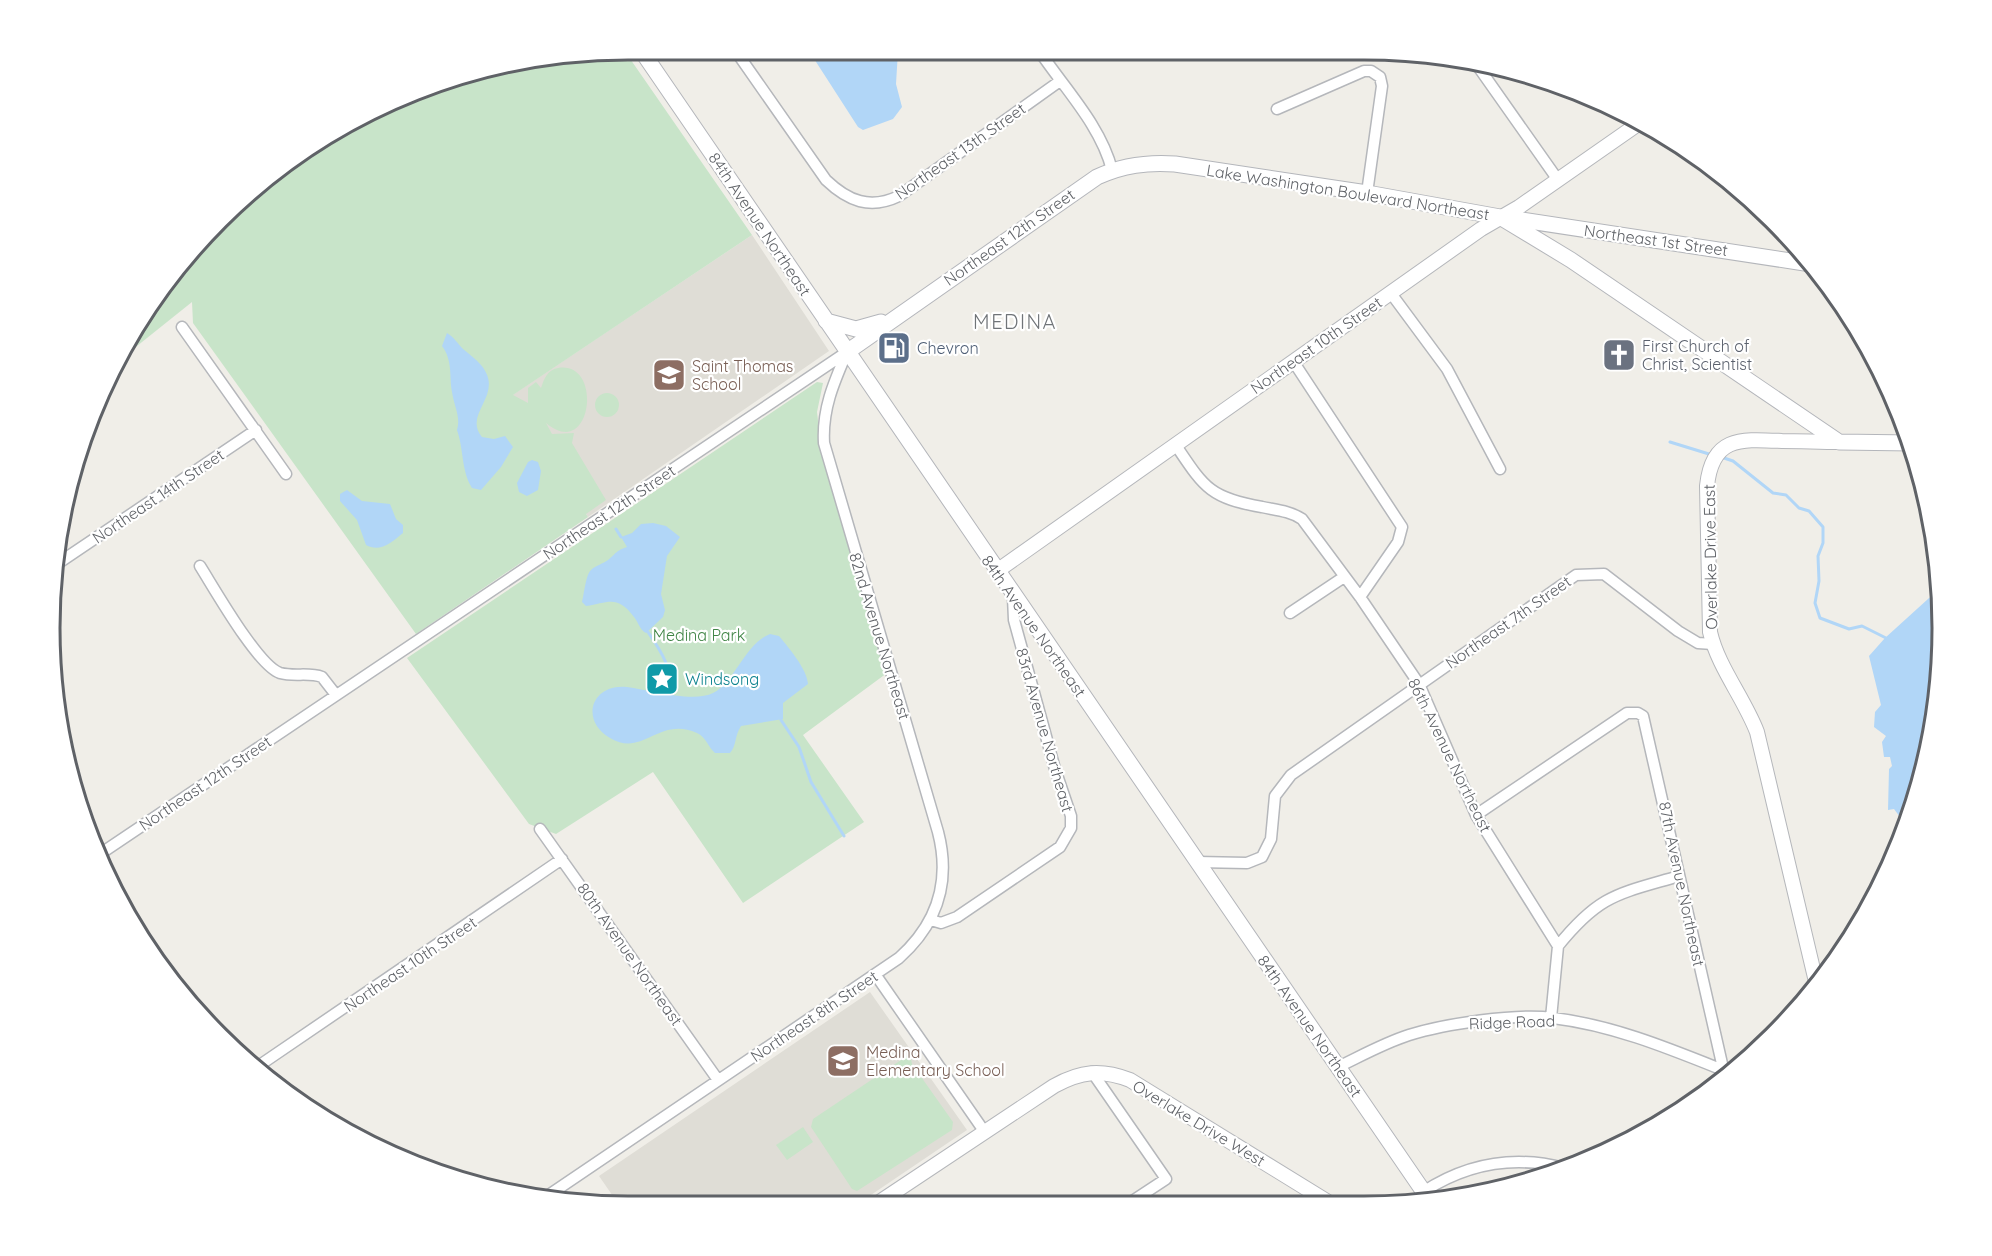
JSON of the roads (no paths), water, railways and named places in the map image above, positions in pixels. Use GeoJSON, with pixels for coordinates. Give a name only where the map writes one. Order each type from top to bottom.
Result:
{"type":"FeatureCollection","features":[{"type":"Feature","properties":{"kind":"main road","name":"84th Avenue Northeast"},"geometry":{"type":"LineString","coordinates":[[648,60],[1013,597],[1424,1193]]}},
{"type":"Feature","properties":{"kind":"main road","name":"Lake Washington Boulevard Northeast"},"geometry":{"type":"LineString","coordinates":[[1112,170],[1151,162],[1175,164],[1367,193],[1500,217],[1571,260],[1839,442]]}},
{"type":"Feature","properties":{"kind":"main road","name":"Northeast 12th Street"},"geometry":{"type":"LineString","coordinates":[[847,352],[1079,188],[1112,170]]}},
{"type":"Feature","properties":{"kind":"main road","name":"Northeast 1st Street"},"geometry":{"type":"LineString","coordinates":[[1500,217],[1799,262]]}},
{"type":"Feature","properties":{"kind":"main road"},"geometry":{"type":"LineString","coordinates":[[1571,260],[1565,250],[1566,239],[1569,234],[1580,229]]}},
{"type":"Feature","properties":{"kind":"main road"},"geometry":{"type":"LineString","coordinates":[[826,321],[856,329],[892,320]]}},
{"type":"Feature","properties":{"kind":"main road"},"geometry":{"type":"LineString","coordinates":[[1839,442],[1901,443]]}},
{"type":"Feature","properties":{"kind":"street","name":"Northeast 13th Street"},"geometry":{"type":"LineString","coordinates":[[742,60],[826,180],[854,201],[874,204],[885,203],[899,196],[1060,81]]}},
{"type":"Feature","properties":{"kind":"street"},"geometry":{"type":"LineString","coordinates":[[1046,60],[1092,125],[1109,156],[1112,170]]}},
{"type":"Feature","properties":{"kind":"street"},"geometry":{"type":"LineString","coordinates":[[1277,110],[1364,71],[1371,71],[1380,77],[1382,86],[1367,193]]}},
{"type":"Feature","properties":{"kind":"street"},"geometry":{"type":"LineString","coordinates":[[1483,73],[1558,180]]}},
{"type":"Feature","properties":{"kind":"street","name":"Northeast 10th Street"},"geometry":{"type":"LineString","coordinates":[[997,571],[1390,292],[1632,128]]}},
{"type":"Feature","properties":{"kind":"street"},"geometry":{"type":"LineString","coordinates":[[1390,292],[1448,369],[1500,469]]}},
{"type":"Feature","properties":{"kind":"street"},"geometry":{"type":"LineString","coordinates":[[182,327],[286,474]]}},
{"type":"Feature","properties":{"kind":"street","name":"Northeast 12th Street"},"geometry":{"type":"LineString","coordinates":[[106,850],[847,352]]}},
{"type":"Feature","properties":{"kind":"street","name":"82nd Avenue Northeast"},"geometry":{"type":"LineString","coordinates":[[847,352],[831,390],[823,425],[828,462],[943,850],[943,887],[931,921]]}},
{"type":"Feature","properties":{"kind":"street"},"geometry":{"type":"LineString","coordinates":[[1293,361],[1402,527],[1398,542],[1360,597]]}},
{"type":"Feature","properties":{"kind":"street"},"geometry":{"type":"LineString","coordinates":[[808,377],[825,378],[831,390]]}},
{"type":"Feature","properties":{"kind":"street"},"geometry":{"type":"LineString","coordinates":[[1807,442],[1812,423]]}},
{"type":"Feature","properties":{"kind":"street","name":"Northeast 14th Street"},"geometry":{"type":"LineString","coordinates":[[64,559],[256,430]]}},
{"type":"Feature","properties":{"kind":"street","name":"Overlake Drive East"},"geometry":{"type":"LineString","coordinates":[[1814,975],[1757,732],[1747,706],[1713,644],[1710,632],[1706,542],[1707,486],[1712,463],[1724,448],[1737,440],[1839,442]]}},
{"type":"Feature","properties":{"kind":"street","name":"86th Avenue Northeast"},"geometry":{"type":"LineString","coordinates":[[1175,444],[1206,487],[1217,496],[1241,504],[1289,512],[1302,519],[1360,597],[1419,684],[1476,815],[1558,946]]}},
{"type":"Feature","properties":{"kind":"street"},"geometry":{"type":"LineString","coordinates":[[200,567],[244,633],[272,668],[279,672],[322,677],[336,695]]}},
{"type":"Feature","properties":{"kind":"street","name":"Northeast 7th Street"},"geometry":{"type":"LineString","coordinates":[[1197,862],[1247,863],[1262,857],[1271,839],[1275,796],[1286,780],[1568,578],[1586,573],[1604,574],[1678,631],[1698,643],[1713,644]]}},
{"type":"Feature","properties":{"kind":"street"},"geometry":{"type":"LineString","coordinates":[[1290,613],[1344,577]]}},
{"type":"Feature","properties":{"kind":"street","name":"83rd Avenue Northeast"},"geometry":{"type":"LineString","coordinates":[[931,921],[941,923],[957,917],[1060,847],[1071,828],[1071,816],[1055,769],[1014,620],[1013,597]]}},
{"type":"Feature","properties":{"kind":"street","name":"87th Avenue Northeast"},"geometry":{"type":"LineString","coordinates":[[1476,815],[1627,713],[1638,713],[1647,723],[1723,1068]]}},
{"type":"Feature","properties":{"kind":"street","name":"80th Avenue Northeast"},"geometry":{"type":"LineString","coordinates":[[540,829],[718,1080]]}},
{"type":"Feature","properties":{"kind":"street","name":"Northeast 10th Street"},"geometry":{"type":"LineString","coordinates":[[263,1063],[562,859]]}},
{"type":"Feature","properties":{"kind":"street"},"geometry":{"type":"LineString","coordinates":[[1551,1018],[1558,946],[1584,915],[1608,898],[1679,876]]}},
{"type":"Feature","properties":{"kind":"street","name":"Northeast 8th Street"},"geometry":{"type":"LineString","coordinates":[[555,1191],[875,974],[914,945],[931,921]]}},
{"type":"Feature","properties":{"kind":"street"},"geometry":{"type":"LineString","coordinates":[[875,974],[984,1131]]}},
{"type":"Feature","properties":{"kind":"street","name":"Ridge Road"},"geometry":{"type":"LineString","coordinates":[[1338,1068],[1407,1036],[1440,1027],[1491,1020],[1551,1018],[1640,1038],[1720,1071]]}},
{"type":"Feature","properties":{"kind":"street"},"geometry":{"type":"LineString","coordinates":[[1092,1072],[1166,1179],[1140,1196]]}},
{"type":"Feature","properties":{"kind":"street","name":"Overlake Drive West"},"geometry":{"type":"LineString","coordinates":[[888,1196],[1054,1086],[1078,1074],[1092,1072],[1115,1075],[1130,1080],[1318,1196]]}},
{"type":"Feature","properties":{"kind":"street"},"geometry":{"type":"LineString","coordinates":[[1433,1192],[1466,1169],[1480,1165],[1526,1162],[1548,1166]]}},
{"type":"Feature","properties":{"kind":"water"},"geometry":{"type":"Polygon","coordinates":[[[815,60],[897,60],[896,84],[902,107],[893,119],[863,130],[858,127],[815,60]]]}},
{"type":"Feature","properties":{"kind":"water"},"geometry":{"type":"Polygon","coordinates":[[[447,333],[481,365],[487,376],[489,386],[487,395],[477,420],[477,428],[482,437],[494,439],[505,436],[513,447],[501,467],[481,490],[472,488],[464,467],[449,363],[442,346],[447,333]]]}},
{"type":"Feature","properties":{"kind":"water"},"geometry":{"type":"Polygon","coordinates":[[[532,460],[538,462],[541,471],[538,490],[527,496],[519,492],[517,483],[528,462],[532,460]]]}},
{"type":"Feature","properties":{"kind":"water"},"geometry":{"type":"Polygon","coordinates":[[[347,490],[362,501],[390,504],[396,519],[403,525],[403,533],[381,547],[366,545],[357,520],[340,501],[340,494],[347,490]]]}},
{"type":"Feature","properties":{"kind":"water"},"geometry":{"type":"Polygon","coordinates":[[[653,523],[666,526],[680,537],[667,556],[661,594],[665,610],[663,617],[646,633],[622,605],[606,602],[586,606],[582,602],[589,572],[627,547],[621,537],[632,533],[641,524],[653,523]]]}},
{"type":"Feature","properties":{"kind":"water"},"geometry":{"type":"Polygon","coordinates":[[[1931,596],[1931,665],[1927,702],[1913,775],[1900,817],[1894,809],[1888,810],[1889,769],[1892,766],[1890,757],[1884,757],[1882,742],[1886,736],[1874,727],[1875,712],[1881,705],[1869,656],[1885,638],[1931,596]]]}},
{"type":"Feature","properties":{"kind":"water"},"geometry":{"type":"Polygon","coordinates":[[[770,634],[779,636],[792,653],[801,665],[808,684],[783,703],[783,719],[741,726],[730,753],[715,753],[700,735],[683,729],[661,732],[642,741],[622,743],[610,738],[600,730],[595,722],[594,704],[598,697],[615,687],[695,697],[717,691],[754,646],[770,634]]]}},
{"type":"Feature","properties":{"kind":"waterway"},"geometry":{"type":"LineString","coordinates":[[1670,442],[1709,454]]}},
{"type":"Feature","properties":{"kind":"waterway"},"geometry":{"type":"LineString","coordinates":[[1724,458],[1733,461],[1773,493],[1786,495],[1799,508],[1809,511],[1823,527],[1823,543],[1818,556],[1819,581],[1815,603],[1820,618],[1849,629],[1862,626],[1886,638]]}},
{"type":"Feature","properties":{"kind":"waterway"},"geometry":{"type":"LineString","coordinates":[[616,529],[621,537]]}},
{"type":"Feature","properties":{"kind":"waterway"},"geometry":{"type":"LineString","coordinates":[[648,632],[662,654],[668,669],[668,693]]}},
{"type":"Feature","properties":{"kind":"waterway"},"geometry":{"type":"LineString","coordinates":[[781,720],[799,747],[811,782],[844,836]]}},
{"type":"Feature","properties":{"kind":"place","name":"Chevron"},"geometry":{"type":"Point","coordinates":[894,348]}},
{"type":"Feature","properties":{"kind":"place","name":"First Church of Christ, Scientist"},"geometry":{"type":"Point","coordinates":[1619,355]}},
{"type":"Feature","properties":{"kind":"place","name":"Saint Thomas School"},"geometry":{"type":"Point","coordinates":[669,375]}},
{"type":"Feature","properties":{"kind":"place","name":"Windsong"},"geometry":{"type":"Point","coordinates":[662,679]}},
{"type":"Feature","properties":{"kind":"place","name":"Medina Elementary School"},"geometry":{"type":"Point","coordinates":[843,1061]}},
{"type":"Feature","properties":{"kind":"district","name":"MEDINA"},"geometry":{"type":"Point","coordinates":[1015,321]}},
{"type":"Feature","properties":{"kind":"park label","name":"Medina Park"},"geometry":{"type":"Point","coordinates":[699,635]}}]}
